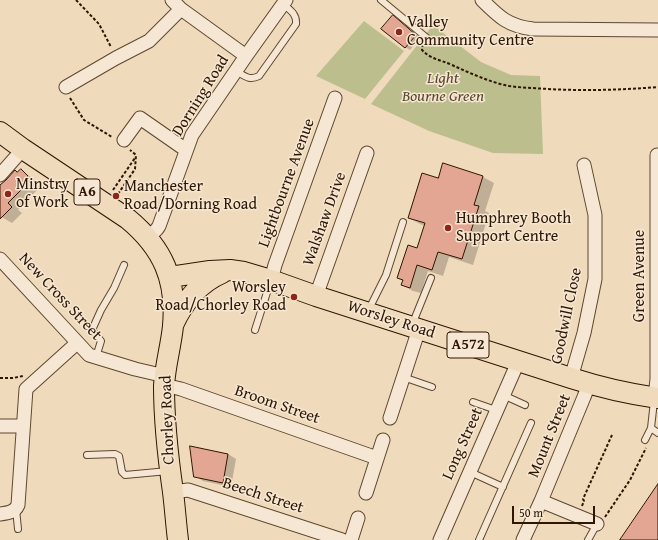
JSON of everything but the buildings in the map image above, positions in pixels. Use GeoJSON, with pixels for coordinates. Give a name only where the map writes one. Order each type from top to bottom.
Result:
{"type":"FeatureCollection","features":[{"type":"Feature","properties":{"kind":"main road","name":"A6"},"geometry":{"type":"LineString","coordinates":[[0,132],[140,228],[157,249],[170,277]]}},
{"type":"Feature","properties":{"kind":"main road","name":"Worsley Road"},"geometry":{"type":"LineString","coordinates":[[170,277],[230,270],[244,272],[580,381],[630,393],[656,397]]}},
{"type":"Feature","properties":{"kind":"main road"},"geometry":{"type":"LineString","coordinates":[[173,325],[183,307],[197,290],[209,280],[230,270]]}},
{"type":"Feature","properties":{"kind":"main road","name":"Chorley Road"},"geometry":{"type":"LineString","coordinates":[[170,277],[173,325],[165,381],[167,447],[178,540]]}},
{"type":"Feature","properties":{"kind":"street"},"geometry":{"type":"LineString","coordinates":[[482,0],[506,21],[524,28],[658,30]]}},
{"type":"Feature","properties":{"kind":"street","name":"Dorning Road"},"geometry":{"type":"LineString","coordinates":[[148,238],[159,226],[192,136],[246,56],[285,2]]}},
{"type":"Feature","properties":{"kind":"street"},"geometry":{"type":"LineString","coordinates":[[66,87],[149,41],[177,5],[246,56]]}},
{"type":"Feature","properties":{"kind":"street","name":"Lightbourne Avenue"},"geometry":{"type":"LineString","coordinates":[[271,280],[275,265],[336,98]]}},
{"type":"Feature","properties":{"kind":"street"},"geometry":{"type":"LineString","coordinates":[[123,142],[140,118],[186,150]]}},
{"type":"Feature","properties":{"kind":"street"},"geometry":{"type":"LineString","coordinates":[[0,175],[23,149]]}},
{"type":"Feature","properties":{"kind":"street","name":"Walshaw Drive"},"geometry":{"type":"LineString","coordinates":[[316,296],[367,153]]}},
{"type":"Feature","properties":{"kind":"street","name":"Green Avenue"},"geometry":{"type":"LineString","coordinates":[[656,397],[657,155]]}},
{"type":"Feature","properties":{"kind":"street","name":"Goodwill Close"},"geometry":{"type":"LineString","coordinates":[[580,381],[584,334],[595,278],[595,215],[584,164]]}},
{"type":"Feature","properties":{"kind":"street","name":"New Cross Street"},"geometry":{"type":"LineString","coordinates":[[0,259],[89,355],[135,369],[165,381]]}},
{"type":"Feature","properties":{"kind":"street"},"geometry":{"type":"LineString","coordinates":[[390,418],[403,377],[415,327]]}},
{"type":"Feature","properties":{"kind":"street"},"geometry":{"type":"LineString","coordinates":[[0,514],[11,512],[16,509],[18,505],[26,389],[77,343]]}},
{"type":"Feature","properties":{"kind":"street","name":"Long Street"},"geometry":{"type":"LineString","coordinates":[[440,540],[518,362]]}},
{"type":"Feature","properties":{"kind":"street","name":"Broom Street"},"geometry":{"type":"LineString","coordinates":[[165,381],[180,389],[377,458]]}},
{"type":"Feature","properties":{"kind":"street","name":"Mount Street"},"geometry":{"type":"LineString","coordinates":[[524,540],[584,398],[580,381]]}},
{"type":"Feature","properties":{"kind":"street"},"geometry":{"type":"LineString","coordinates":[[0,426],[23,426]]}},
{"type":"Feature","properties":{"kind":"street"},"geometry":{"type":"LineString","coordinates":[[366,492],[383,440]]}},
{"type":"Feature","properties":{"kind":"street","name":"Beech Street"},"geometry":{"type":"LineString","coordinates":[[172,492],[188,490],[342,540]]}},
{"type":"Feature","properties":{"kind":"street","name":"Mount Street"},"geometry":{"type":"LineString","coordinates":[[541,501],[597,524]]}},
{"type":"Feature","properties":{"kind":"street"},"geometry":{"type":"LineString","coordinates":[[351,540],[358,518]]}},
{"type":"Feature","properties":{"kind":"lane"},"geometry":{"type":"LineString","coordinates":[[381,0],[427,38]]}},
{"type":"Feature","properties":{"kind":"lane"},"geometry":{"type":"LineString","coordinates":[[236,71],[248,78],[254,79],[259,76],[296,24],[294,13],[285,2]]}},
{"type":"Feature","properties":{"kind":"lane"},"geometry":{"type":"LineString","coordinates":[[368,312],[386,275],[403,222]]}},
{"type":"Feature","properties":{"kind":"lane"},"geometry":{"type":"LineString","coordinates":[[96,357],[101,341],[92,330],[124,265]]}},
{"type":"Feature","properties":{"kind":"lane"},"geometry":{"type":"LineString","coordinates":[[415,327],[431,278]]}},
{"type":"Feature","properties":{"kind":"lane"},"geometry":{"type":"LineString","coordinates":[[255,330],[271,280]]}},
{"type":"Feature","properties":{"kind":"lane"},"geometry":{"type":"LineString","coordinates":[[403,377],[432,387]]}},
{"type":"Feature","properties":{"kind":"lane"},"geometry":{"type":"LineString","coordinates":[[503,395],[525,405]]}},
{"type":"Feature","properties":{"kind":"lane"},"geometry":{"type":"LineString","coordinates":[[644,440],[651,428],[656,397]]}},
{"type":"Feature","properties":{"kind":"lane"},"geometry":{"type":"LineString","coordinates":[[473,402],[496,410]]}},
{"type":"Feature","properties":{"kind":"lane"},"geometry":{"type":"LineString","coordinates":[[479,540],[531,424]]}},
{"type":"Feature","properties":{"kind":"lane"},"geometry":{"type":"LineString","coordinates":[[651,428],[658,433]]}},
{"type":"Feature","properties":{"kind":"lane"},"geometry":{"type":"LineString","coordinates":[[87,455],[115,454],[119,456],[122,472],[125,475],[170,471]]}},
{"type":"Feature","properties":{"kind":"lane"},"geometry":{"type":"LineString","coordinates":[[469,472],[503,487]]}},
{"type":"Feature","properties":{"kind":"lane"},"geometry":{"type":"LineString","coordinates":[[16,509],[18,530]]}},
{"type":"Feature","properties":{"kind":"lane"},"geometry":{"type":"LineString","coordinates":[[588,540],[597,524]]}},
{"type":"Feature","properties":{"kind":"path"},"geometry":{"type":"LineString","coordinates":[[76,0],[99,24],[116,58]]}},
{"type":"Feature","properties":{"kind":"path"},"geometry":{"type":"LineString","coordinates":[[427,38],[423,44],[422,50],[433,59],[444,61],[478,77],[508,86],[576,90],[620,90],[658,87]]}},
{"type":"Feature","properties":{"kind":"path"},"geometry":{"type":"LineString","coordinates":[[66,87],[69,96],[84,120],[123,142],[136,155],[135,169],[106,204]]}},
{"type":"Feature","properties":{"kind":"path"},"geometry":{"type":"LineString","coordinates":[[106,204],[136,158]]}},
{"type":"Feature","properties":{"kind":"path"},"geometry":{"type":"LineString","coordinates":[[578,516],[584,501],[583,499],[612,435]]}},
{"type":"Feature","properties":{"kind":"path"},"geometry":{"type":"LineString","coordinates":[[597,524],[602,521],[630,480],[647,445],[644,440]]}},
{"type":"Feature","properties":{"kind":"green space"},"geometry":{"type":"Polygon","coordinates":[[[364,21],[404,51],[365,99],[316,76],[364,21]]]}},
{"type":"Feature","properties":{"kind":"green space","name":"Light Bourne Green"},"geometry":{"type":"Polygon","coordinates":[[[433,25],[481,62],[511,75],[540,76],[543,154],[493,153],[429,131],[371,104],[433,25]]]}},
{"type":"Feature","properties":{"kind":"place","name":"Valley Community Centre"},"geometry":{"type":"Point","coordinates":[399,32]}},
{"type":"Feature","properties":{"kind":"place","name":"Minstry of Work"},"geometry":{"type":"Point","coordinates":[8,194]}},
{"type":"Feature","properties":{"kind":"place","name":"Manchester Road/Dorning Road"},"geometry":{"type":"Point","coordinates":[116,196]}},
{"type":"Feature","properties":{"kind":"place","name":"Humphrey Booth Support Centre"},"geometry":{"type":"Point","coordinates":[448,228]}},
{"type":"Feature","properties":{"kind":"place","name":"Worsley Road/Chorley Road"},"geometry":{"type":"Point","coordinates":[294,297]}}]}
